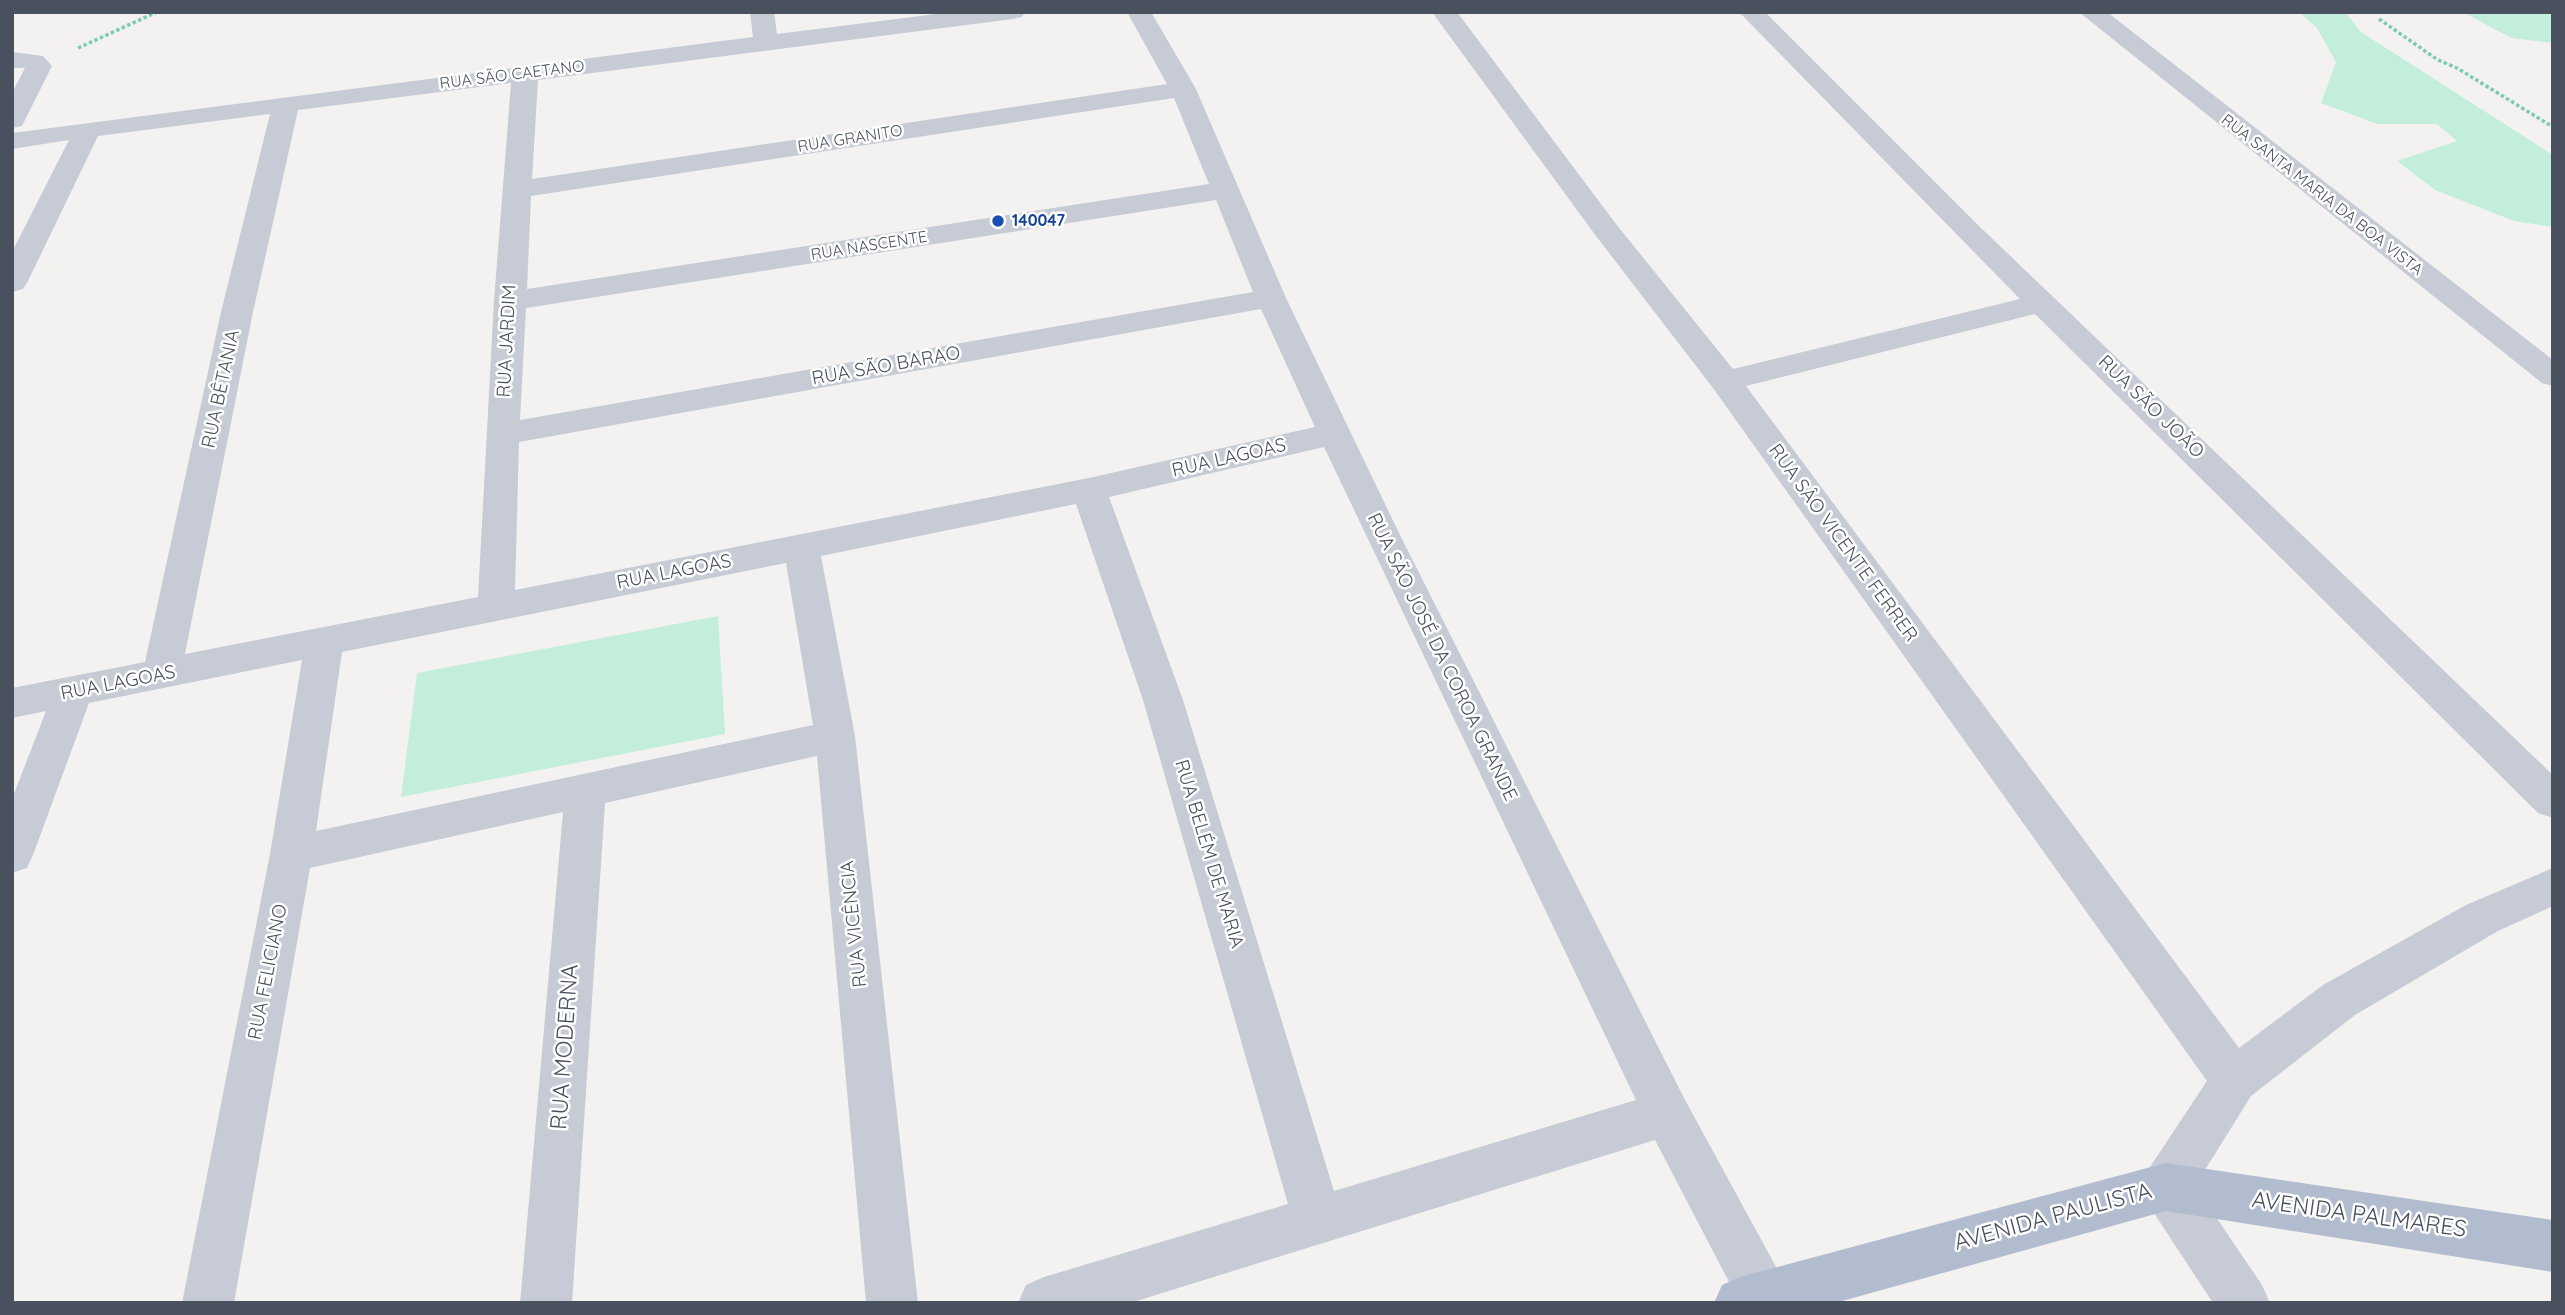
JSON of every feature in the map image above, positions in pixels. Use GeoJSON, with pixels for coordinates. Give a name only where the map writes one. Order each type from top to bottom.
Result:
{"type":"FeatureCollection","features":[{"type":"Feature","properties":{"kind":"main road","name":"AVENIDA PALMARES"},"geometry":{"type":"LineString","coordinates":[[2166,1187],[2553,1246]]}},
{"type":"Feature","properties":{"kind":"main road","name":"AVENIDA PAULISTA"},"geometry":{"type":"LineString","coordinates":[[1751,1298],[2166,1187]]}},
{"type":"Feature","properties":{"kind":"street"},"geometry":{"type":"LineString","coordinates":[[762,12],[766,44]]}},
{"type":"Feature","properties":{"kind":"street","name":"RUA SÃO CAETANO"},"geometry":{"type":"LineString","coordinates":[[12,141],[88,129],[766,44],[940,17],[1013,12]]}},
{"type":"Feature","properties":{"kind":"street","name":"RUA SÃO JOSÉ DA COROA GRANDE"},"geometry":{"type":"LineString","coordinates":[[1139,12],[1183,89],[1228,190],[1270,298],[1667,1114],[1751,1298]]}},
{"type":"Feature","properties":{"kind":"street","name":"RUA SÂO VICENTE FERRER"},"geometry":{"type":"LineString","coordinates":[[1444,12],[1606,230],[1725,381],[2234,1080]]}},
{"type":"Feature","properties":{"kind":"street","name":"RUA SÃO JOÃO"},"geometry":{"type":"LineString","coordinates":[[1751,12],[1969,232],[2044,302],[2553,801]]}},
{"type":"Feature","properties":{"kind":"street","name":"RUA SANTA MARIA DA BOA VISTA"},"geometry":{"type":"LineString","coordinates":[[2091,12],[2553,376]]}},
{"type":"Feature","properties":{"kind":"street"},"geometry":{"type":"LineString","coordinates":[[12,60],[34,61],[39,66],[12,120]]}},
{"type":"Feature","properties":{"kind":"street","name":"RUA JARDIM"},"geometry":{"type":"LineString","coordinates":[[496,608],[509,301],[525,74]]}},
{"type":"Feature","properties":{"kind":"street","name":"RUA GRANITO"},"geometry":{"type":"LineString","coordinates":[[517,190],[1183,89]]}},
{"type":"Feature","properties":{"kind":"street","name":"RUA BÊTANIA"},"geometry":{"type":"LineString","coordinates":[[161,676],[237,312],[286,104]]}},
{"type":"Feature","properties":{"kind":"street"},"geometry":{"type":"LineString","coordinates":[[12,283],[88,129]]}},
{"type":"Feature","properties":{"kind":"street","name":"RUA NASCENTE"},"geometry":{"type":"LineString","coordinates":[[509,301],[1228,190]]}},
{"type":"Feature","properties":{"kind":"street","name":"RUA SÃO BARAO"},"geometry":{"type":"LineString","coordinates":[[502,434],[1270,298]]}},
{"type":"Feature","properties":{"kind":"street"},"geometry":{"type":"LineString","coordinates":[[1725,381],[2044,302]]}},
{"type":"Feature","properties":{"kind":"street","name":"RUA LAGOAS"},"geometry":{"type":"LineString","coordinates":[[12,703],[161,676],[1089,490],[1334,434]]}},
{"type":"Feature","properties":{"kind":"street","name":"RUA BELÉM DE MARIA"},"geometry":{"type":"LineString","coordinates":[[1089,490],[1163,700],[1318,1222]]}},
{"type":"Feature","properties":{"kind":"street","name":"RUA VICÊNCIA"},"geometry":{"type":"LineString","coordinates":[[801,547],[835,736],[892,1303]]}},
{"type":"Feature","properties":{"kind":"street","name":"RUA FELICIANO"},"geometry":{"type":"LineString","coordinates":[[208,1303],[290,854],[324,642]]}},
{"type":"Feature","properties":{"kind":"street"},"geometry":{"type":"LineString","coordinates":[[12,855],[74,691]]}},
{"type":"Feature","properties":{"kind":"street"},"geometry":{"type":"LineString","coordinates":[[290,854],[835,736]]}},
{"type":"Feature","properties":{"kind":"street","name":"RUA MODERNA"},"geometry":{"type":"LineString","coordinates":[[545,1303],[585,792]]}},
{"type":"Feature","properties":{"kind":"street","name":"AVENIDA PAULISTA"},"geometry":{"type":"LineString","coordinates":[[2166,1187],[2234,1080],[2339,1000],[2482,918],[2553,886]]}},
{"type":"Feature","properties":{"kind":"street"},"geometry":{"type":"LineString","coordinates":[[1044,1303],[1667,1114]]}},
{"type":"Feature","properties":{"kind":"street"},"geometry":{"type":"LineString","coordinates":[[2166,1187],[2244,1303]]}},
{"type":"Feature","properties":{"kind":"path"},"geometry":{"type":"LineString","coordinates":[[39,66],[157,12]]}},
{"type":"Feature","properties":{"kind":"path"},"geometry":{"type":"LineString","coordinates":[[2379,19],[2438,60],[2457,68],[2553,127]]}},
{"type":"Feature","properties":{"kind":"green space"},"geometry":{"type":"Polygon","coordinates":[[[2299,12],[2345,12],[2361,32],[2553,155],[2553,227],[2514,221],[2435,190],[2397,161],[2457,141],[2437,124],[2377,124],[2321,103],[2336,62],[2317,28],[2299,12]]]}},
{"type":"Feature","properties":{"kind":"green space"},"geometry":{"type":"Polygon","coordinates":[[[2463,12],[2553,12],[2553,43],[2511,38],[2463,12]]]}},
{"type":"Feature","properties":{"kind":"green space"},"geometry":{"type":"Polygon","coordinates":[[[718,616],[725,734],[401,797],[417,673],[718,616]]]}},
{"type":"Feature","properties":{"kind":"place","name":"140047"},"geometry":{"type":"Point","coordinates":[998,221]}}]}
